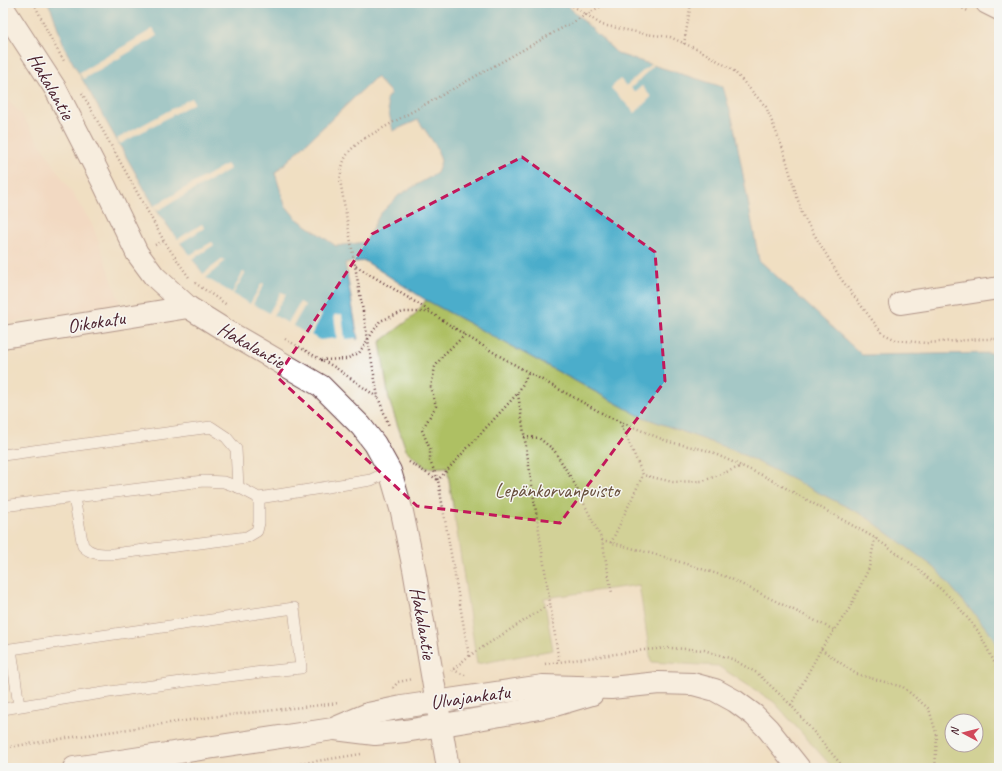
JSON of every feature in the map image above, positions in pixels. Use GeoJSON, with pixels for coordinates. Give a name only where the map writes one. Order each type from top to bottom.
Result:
{"type":"FeatureCollection","features":[{"type":"Feature","properties":{"kind":"street"},"geometry":{"type":"LineString","coordinates":[[987,3],[999,9]]}},
{"type":"Feature","properties":{"kind":"street","name":"Hakalantie"},"geometry":{"type":"LineString","coordinates":[[3,8],[55,88],[137,253],[154,276],[188,307],[322,386],[362,426],[375,444],[398,465],[402,512],[442,672],[437,702],[448,768]]}},
{"type":"Feature","properties":{"kind":"street"},"geometry":{"type":"LineString","coordinates":[[901,304],[999,288]]}},
{"type":"Feature","properties":{"kind":"street","name":"Oikokatu"},"geometry":{"type":"LineString","coordinates":[[3,337],[188,307]]}},
{"type":"Feature","properties":{"kind":"street","name":"Ulvajankatu"},"geometry":{"type":"LineString","coordinates":[[74,768],[333,729],[368,714],[402,707],[543,686],[611,688],[659,683],[692,684],[715,690],[735,701],[754,715],[768,729],[799,768]]}},
{"type":"Feature","properties":{"kind":"street","name":"Ulvajankatu"},"geometry":{"type":"LineString","coordinates":[[333,729],[375,734],[441,726],[555,705],[611,688]]}},
{"type":"Feature","properties":{"kind":"lane"},"geometry":{"type":"LineString","coordinates":[[3,455],[211,427],[226,437],[236,449],[238,487]]}},
{"type":"Feature","properties":{"kind":"lane"},"geometry":{"type":"LineString","coordinates":[[3,506],[203,481],[224,482],[238,487],[258,498],[371,480],[398,465]]}},
{"type":"Feature","properties":{"kind":"lane"},"geometry":{"type":"LineString","coordinates":[[74,498],[83,546],[88,551],[95,554],[113,554],[247,537],[257,531],[259,522],[258,498]]}},
{"type":"Feature","properties":{"kind":"lane"},"geometry":{"type":"LineString","coordinates":[[3,709],[90,694],[214,676],[301,668],[294,608],[11,649],[19,706]]}},
{"type":"Feature","properties":{"kind":"path"},"geometry":{"type":"LineString","coordinates":[[34,3],[51,39],[66,64]]}},
{"type":"Feature","properties":{"kind":"path"},"geometry":{"type":"LineString","coordinates":[[570,3],[602,25],[646,34],[670,37],[703,52],[733,70],[766,107],[784,149],[802,214],[841,279],[882,333],[896,340],[926,343],[999,339]]}},
{"type":"Feature","properties":{"kind":"path"},"geometry":{"type":"LineString","coordinates":[[389,428],[378,397],[340,180],[342,163],[352,147],[365,138],[607,3]]}},
{"type":"Feature","properties":{"kind":"path"},"geometry":{"type":"LineString","coordinates":[[684,44],[691,3]]}},
{"type":"Feature","properties":{"kind":"path"},"geometry":{"type":"LineString","coordinates":[[81,90],[164,241],[191,281],[228,306]]}},
{"type":"Feature","properties":{"kind":"path"},"geometry":{"type":"LineString","coordinates":[[355,266],[465,335],[609,417],[669,442],[706,450],[742,466],[766,477],[876,538],[913,565],[952,599],[978,631],[999,671]]}},
{"type":"Feature","properties":{"kind":"path"},"geometry":{"type":"LineString","coordinates":[[321,360],[346,359],[359,353],[380,320],[403,312],[430,312]]}},
{"type":"Feature","properties":{"kind":"path","name":"Hakalantie"},"geometry":{"type":"LineString","coordinates":[[442,672],[470,656],[438,480],[430,461],[430,449],[422,430],[436,406],[431,387],[435,367],[443,355],[465,335]]}},
{"type":"Feature","properties":{"kind":"path"},"geometry":{"type":"LineString","coordinates":[[281,337],[336,368],[378,397]]}},
{"type":"Feature","properties":{"kind":"path"},"geometry":{"type":"LineString","coordinates":[[398,465],[438,480],[518,393],[529,372]]}},
{"type":"Feature","properties":{"kind":"path"},"geometry":{"type":"LineString","coordinates":[[518,393],[559,662]]}},
{"type":"Feature","properties":{"kind":"path"},"geometry":{"type":"LineString","coordinates":[[611,543],[643,476],[620,421]]}},
{"type":"Feature","properties":{"kind":"path"},"geometry":{"type":"LineString","coordinates":[[524,437],[539,438],[554,450],[573,481],[602,540],[612,593]]}},
{"type":"Feature","properties":{"kind":"path"},"geometry":{"type":"LineString","coordinates":[[643,476],[673,482],[703,482],[742,466]]}},
{"type":"Feature","properties":{"kind":"path"},"geometry":{"type":"LineString","coordinates":[[791,705],[821,649],[849,609],[869,568],[876,538]]}},
{"type":"Feature","properties":{"kind":"path"},"geometry":{"type":"LineString","coordinates":[[602,540],[664,557],[727,578],[834,630]]}},
{"type":"Feature","properties":{"kind":"path"},"geometry":{"type":"LineString","coordinates":[[470,656],[550,604]]}},
{"type":"Feature","properties":{"kind":"path"},"geometry":{"type":"LineString","coordinates":[[821,649],[856,674],[903,688],[929,709],[937,736],[935,768]]}},
{"type":"Feature","properties":{"kind":"path"},"geometry":{"type":"LineString","coordinates":[[389,692],[398,682],[442,672]]}},
{"type":"Feature","properties":{"kind":"path"},"geometry":{"type":"LineString","coordinates":[[3,748],[211,717],[340,702]]}},
{"type":"Feature","properties":{"kind":"path"},"geometry":{"type":"LineString","coordinates":[[273,768],[368,753]]}},
{"type":"Feature","properties":{"kind":"highlighted area"},"geometry":{"type":"Polygon","coordinates":[[[522,157],[655,252],[665,381],[560,523],[417,506],[277,377],[372,234],[522,157]]]}},
{"type":"Feature","properties":{"kind":"shaded area"},"geometry":{"type":"Polygon","coordinates":[[[3,95],[21,114],[93,226],[120,303],[3,324],[3,95]]]}},
{"type":"Feature","properties":{"kind":"green space","name":"Lepänkorvanpuisto"},"geometry":{"type":"Polygon","coordinates":[[[426,300],[640,416],[738,452],[865,516],[935,568],[992,635],[999,650],[999,768],[833,768],[774,702],[718,666],[651,662],[639,585],[544,598],[553,650],[477,664],[447,467],[426,468],[406,450],[389,400],[380,342],[414,316],[426,300]]]}},
{"type":"Feature","properties":{"kind":"water"},"geometry":{"type":"Polygon","coordinates":[[[48,3],[565,3],[618,54],[723,87],[733,121],[759,260],[862,355],[999,353],[999,650],[992,635],[935,568],[865,516],[738,452],[640,416],[426,300],[365,261],[345,263],[358,339],[335,344],[318,342],[210,284],[157,211],[65,49],[48,3]],[[376,77],[275,173],[285,205],[296,218],[336,246],[365,242],[380,214],[399,195],[437,173],[441,161],[436,146],[418,120],[393,131],[386,99],[391,93],[376,77]]]}},
{"type":"Feature","properties":{"kind":"pier"},"geometry":{"type":"Polygon","coordinates":[[[153,29],[157,36],[83,79],[79,73],[153,29]]]}},
{"type":"Feature","properties":{"kind":"pier"},"geometry":{"type":"Polygon","coordinates":[[[651,64],[654,65],[631,88],[635,92],[642,86],[651,97],[635,113],[611,88],[620,79],[626,86],[651,64]]]}},
{"type":"Feature","properties":{"kind":"pier"},"geometry":{"type":"Polygon","coordinates":[[[192,98],[194,103],[120,144],[117,139],[192,98]]]}},
{"type":"Feature","properties":{"kind":"pier"},"geometry":{"type":"Polygon","coordinates":[[[227,164],[230,169],[157,211],[154,206],[227,164]]]}},
{"type":"Feature","properties":{"kind":"pier"},"geometry":{"type":"Polygon","coordinates":[[[202,224],[204,228],[180,243],[190,255],[212,242],[214,245],[192,259],[203,274],[223,259],[225,261],[206,278],[232,293],[243,272],[245,273],[233,294],[250,304],[262,283],[264,284],[253,304],[269,313],[281,292],[286,294],[273,315],[288,323],[300,302],[305,305],[293,326],[307,334],[319,313],[322,315],[311,335],[320,340],[337,338],[334,315],[342,314],[345,339],[356,338],[356,341],[335,346],[318,343],[208,285],[170,233],[172,232],[178,239],[202,224]]]}}]}
